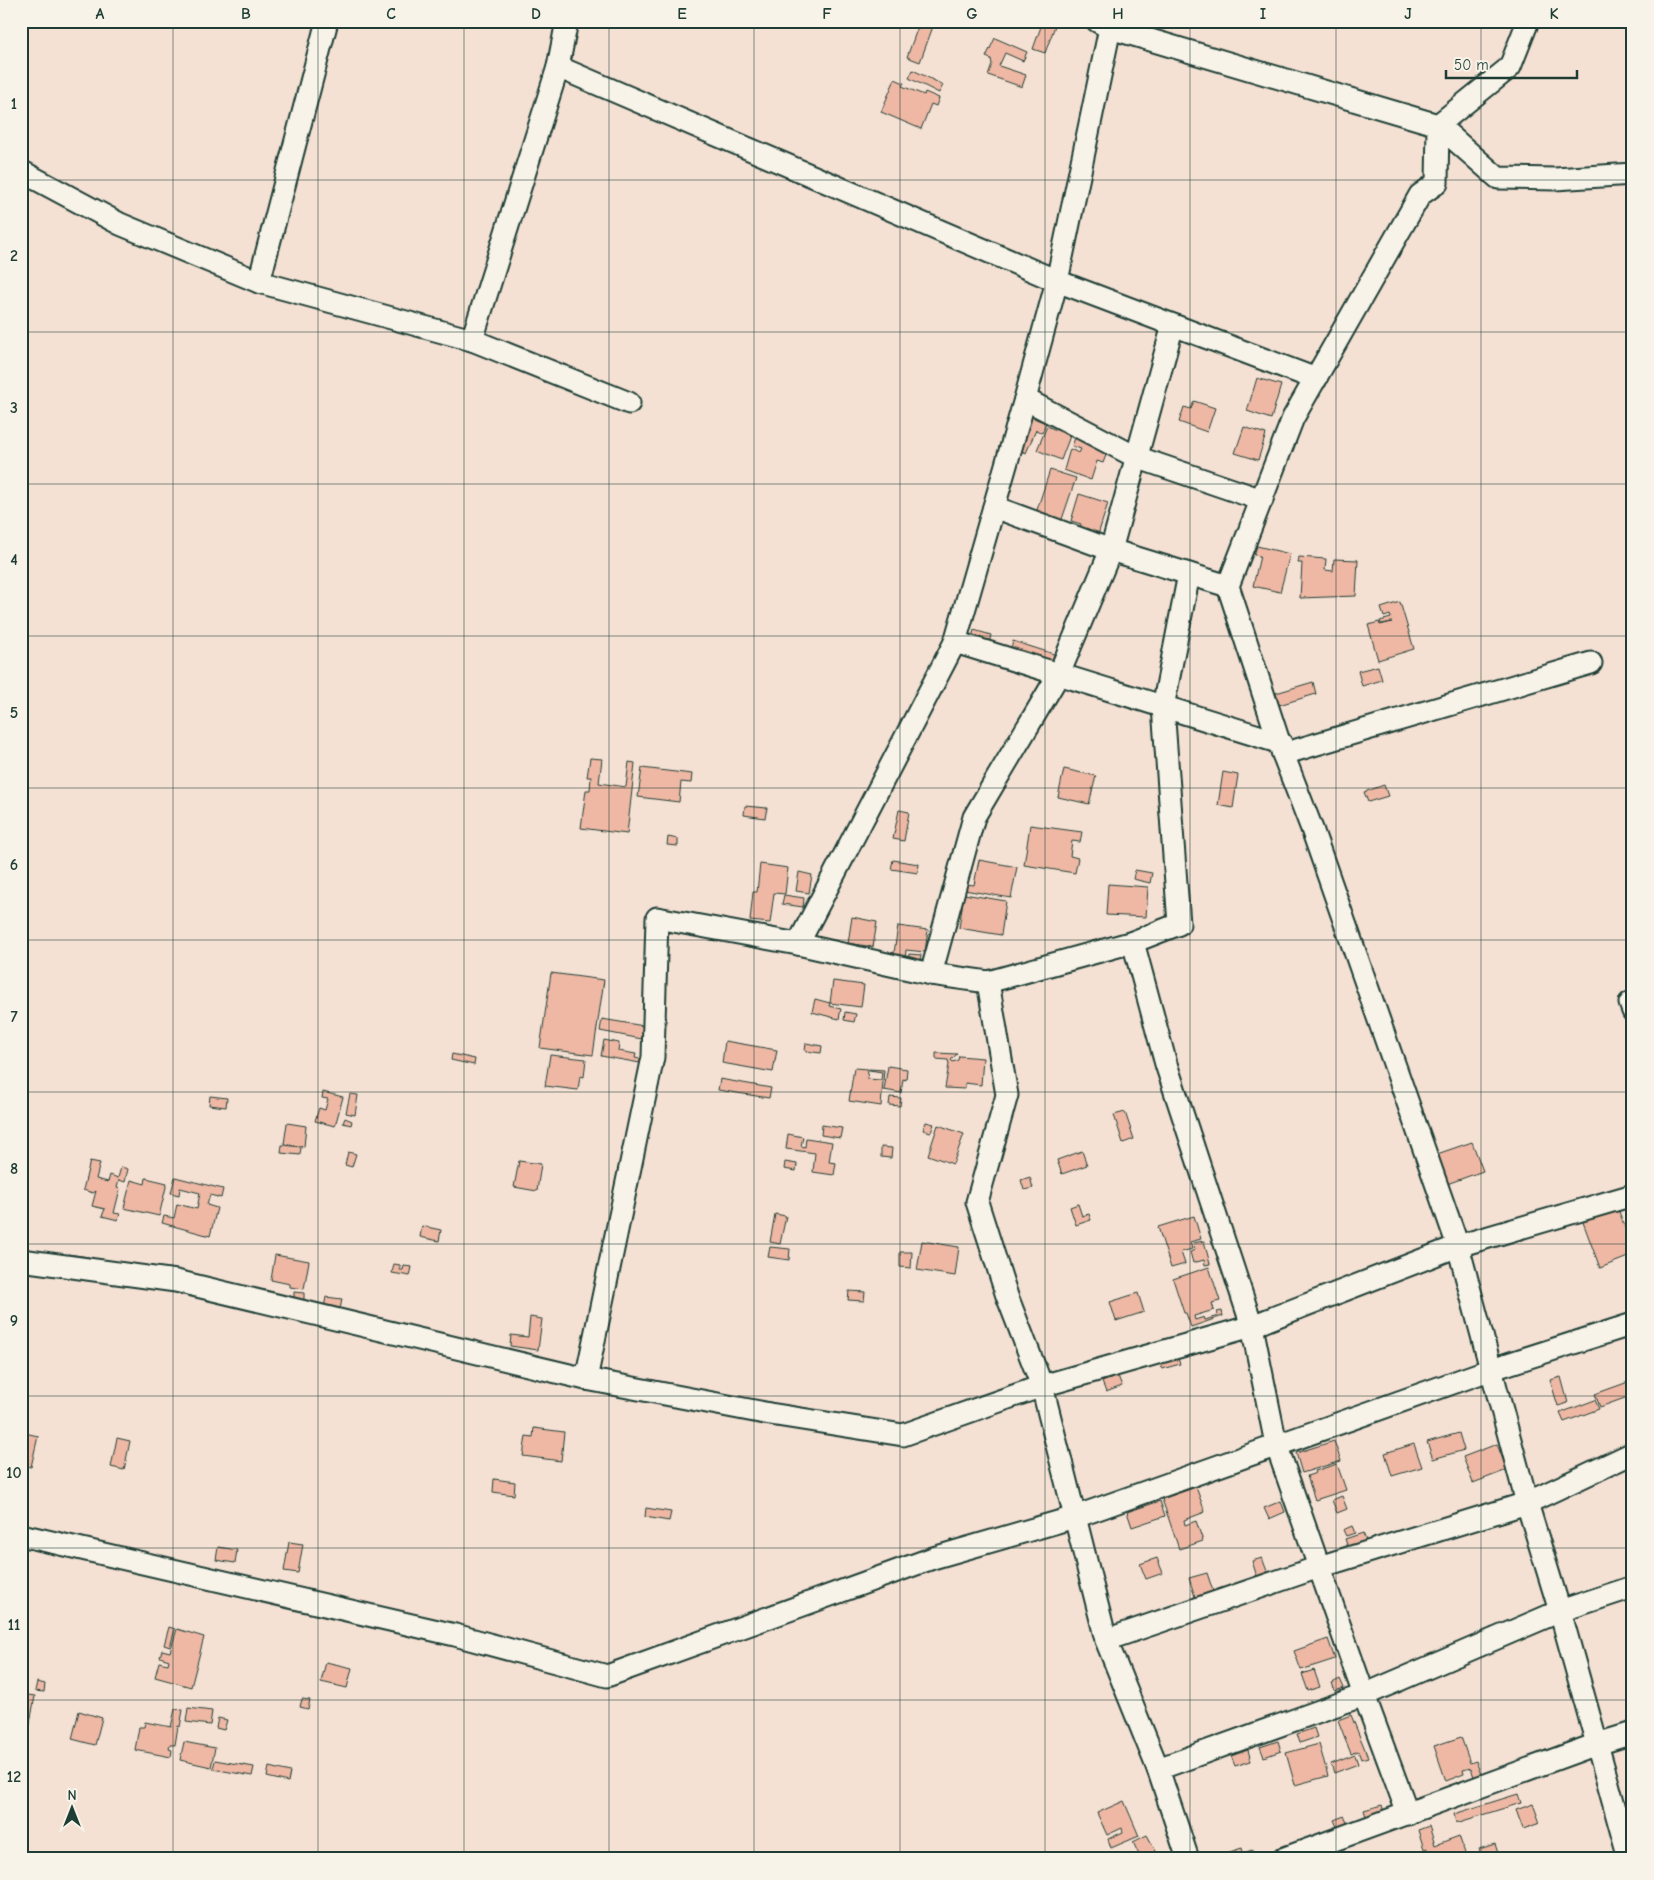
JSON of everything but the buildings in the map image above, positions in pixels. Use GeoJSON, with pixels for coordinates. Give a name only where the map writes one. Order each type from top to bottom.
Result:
{"type":"FeatureCollection","features":[{"type":"Feature","properties":{"kind":"street"},"geometry":{"type":"LineString","coordinates":[[260,282],[327,21]]}},
{"type":"Feature","properties":{"kind":"street"},"geometry":{"type":"LineString","coordinates":[[472,340],[558,67],[567,21]]}},
{"type":"Feature","properties":{"kind":"street"},"geometry":{"type":"LineString","coordinates":[[1438,125],[1510,67],[1528,21]]}},
{"type":"Feature","properties":{"kind":"street"},"geometry":{"type":"LineString","coordinates":[[798,944],[955,642],[1057,281],[1104,24],[1438,125],[1498,178],[1555,179],[1633,174]]}},
{"type":"Feature","properties":{"kind":"street"},"geometry":{"type":"LineString","coordinates":[[558,67],[1057,281],[1316,380]]}},
{"type":"Feature","properties":{"kind":"street"},"geometry":{"type":"LineString","coordinates":[[1438,125],[1437,183],[1420,195],[1293,418],[1228,586],[1282,748],[1458,1246],[1527,1503],[1560,1611],[1629,1859]]}},
{"type":"Feature","properties":{"kind":"street"},"geometry":{"type":"LineString","coordinates":[[21,171],[120,224],[260,282],[472,340],[629,403]]}},
{"type":"Feature","properties":{"kind":"street"},"geometry":{"type":"LineString","coordinates":[[931,974],[974,817],[1058,674],[1111,550],[1173,325]]}},
{"type":"Feature","properties":{"kind":"street"},"geometry":{"type":"LineString","coordinates":[[1025,399],[1136,457],[1262,500]]}},
{"type":"Feature","properties":{"kind":"street"},"geometry":{"type":"LineString","coordinates":[[994,507],[1111,550],[1228,586]]}},
{"type":"Feature","properties":{"kind":"street"},"geometry":{"type":"LineString","coordinates":[[586,1379],[654,1058],[657,918],[798,944],[931,974],[988,982],[1134,942],[1179,924],[1163,707],[1189,574]]}},
{"type":"Feature","properties":{"kind":"street"},"geometry":{"type":"LineString","coordinates":[[955,642],[1163,707],[1282,748],[1591,663]]}},
{"type":"Feature","properties":{"kind":"street"},"geometry":{"type":"LineString","coordinates":[[1134,942],[1166,1064],[1252,1326],[1276,1444],[1408,1814]]}},
{"type":"Feature","properties":{"kind":"street"},"geometry":{"type":"LineString","coordinates":[[988,982],[1007,1095],[977,1202],[1007,1296],[1042,1386],[1106,1640],[1158,1769],[1188,1859]]}},
{"type":"Feature","properties":{"kind":"street"},"geometry":{"type":"LineString","coordinates":[[21,1260],[176,1281],[586,1379],[770,1414],[903,1435],[1042,1386],[1252,1326],[1458,1246],[1633,1195]]}},
{"type":"Feature","properties":{"kind":"street"},"geometry":{"type":"LineString","coordinates":[[21,1535],[455,1635],[607,1676],[933,1558],[1075,1516],[1492,1369],[1633,1324]]}},
{"type":"Feature","properties":{"kind":"street"},"geometry":{"type":"LineString","coordinates":[[1106,1640],[1319,1566],[1527,1503],[1633,1453]]}},
{"type":"Feature","properties":{"kind":"street"},"geometry":{"type":"LineString","coordinates":[[1158,1769],[1364,1695],[1560,1611],[1633,1587]]}},
{"type":"Feature","properties":{"kind":"street"},"geometry":{"type":"LineString","coordinates":[[1282,1859],[1597,1744],[1633,1733]]}}]}
